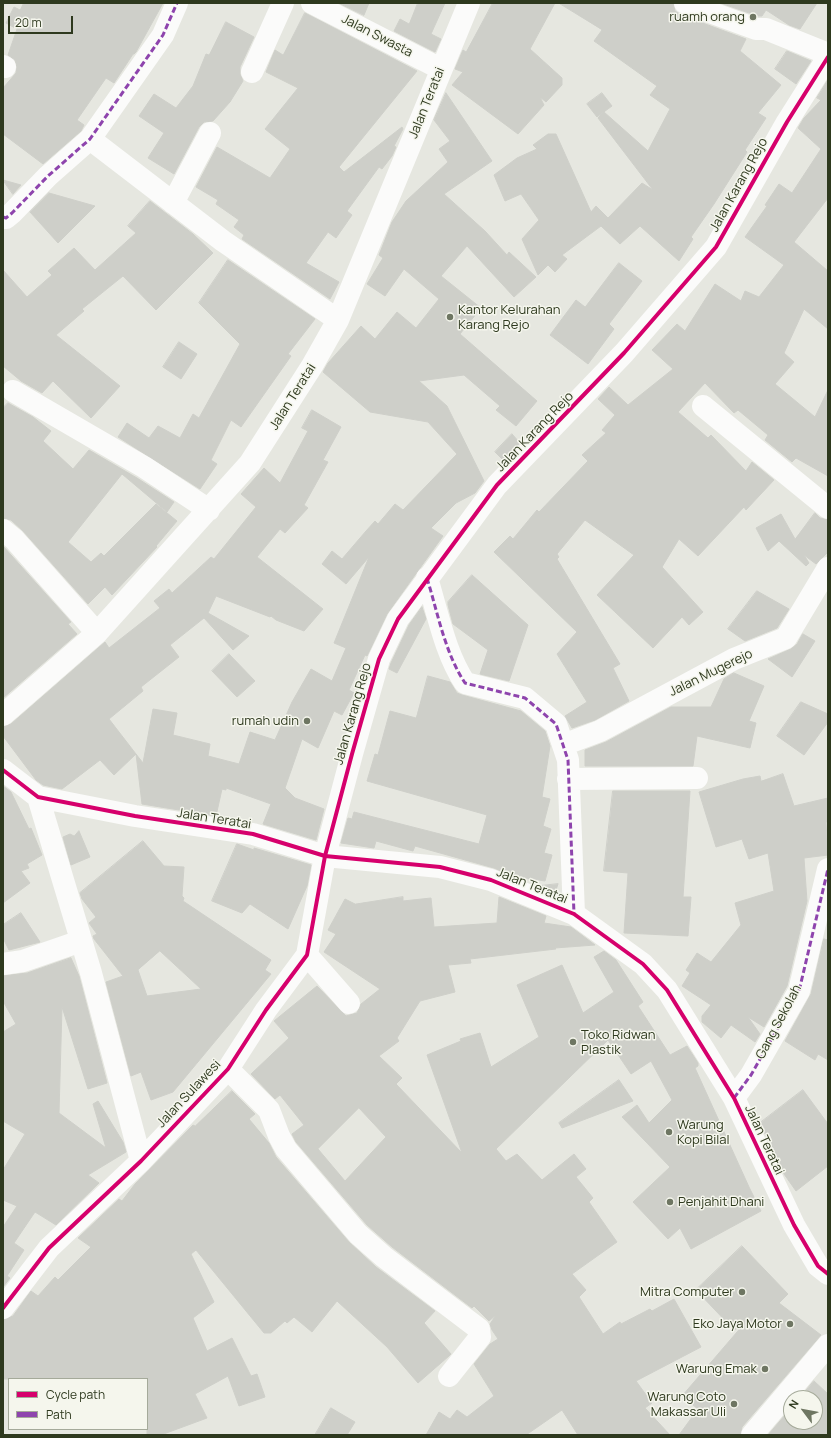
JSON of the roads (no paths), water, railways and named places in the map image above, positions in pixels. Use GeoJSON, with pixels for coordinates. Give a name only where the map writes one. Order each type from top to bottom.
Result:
{"type":"FeatureCollection","features":[{"type":"Feature","properties":{"kind":"street"},"geometry":{"type":"LineString","coordinates":[[3,217],[6,218],[12,214],[48,176],[90,139],[163,35],[178,3]]}},
{"type":"Feature","properties":{"kind":"street"},"geometry":{"type":"LineString","coordinates":[[252,72],[283,3]]}},
{"type":"Feature","properties":{"kind":"street","name":"Jalan Swasta"},"geometry":{"type":"LineString","coordinates":[[312,3],[441,68]]}},
{"type":"Feature","properties":{"kind":"street","name":"Jalan Teratai"},"geometry":{"type":"LineString","coordinates":[[3,715],[97,633],[250,463],[312,366],[338,320],[469,3]]}},
{"type":"Feature","properties":{"kind":"street"},"geometry":{"type":"LineString","coordinates":[[685,3],[756,29],[766,29],[828,56]]}},
{"type":"Feature","properties":{"kind":"street","name":"Jalan Karang Rejo"},"geometry":{"type":"LineString","coordinates":[[325,856],[379,659],[398,619],[497,485],[624,353],[716,247],[786,122],[828,56]]}},
{"type":"Feature","properties":{"kind":"street"},"geometry":{"type":"LineString","coordinates":[[173,203],[210,133]]}},
{"type":"Feature","properties":{"kind":"street"},"geometry":{"type":"LineString","coordinates":[[90,139],[223,241],[338,320]]}},
{"type":"Feature","properties":{"kind":"street"},"geometry":{"type":"LineString","coordinates":[[13,391],[144,467],[209,510]]}},
{"type":"Feature","properties":{"kind":"street"},"geometry":{"type":"LineString","coordinates":[[703,406],[828,508]]}},
{"type":"Feature","properties":{"kind":"street"},"geometry":{"type":"LineString","coordinates":[[3,530],[14,539],[97,633]]}},
{"type":"Feature","properties":{"kind":"street","name":"Jalan Mugerejo"},"geometry":{"type":"LineString","coordinates":[[563,745],[600,731],[734,659],[786,638],[828,568]]}},
{"type":"Feature","properties":{"kind":"street"},"geometry":{"type":"LineString","coordinates":[[427,578],[450,654],[456,669],[465,684],[525,698],[556,724],[568,760],[574,914]]}},
{"type":"Feature","properties":{"kind":"street","name":"Jalan Teratai"},"geometry":{"type":"LineString","coordinates":[[3,770],[38,797],[135,816],[253,834],[325,856],[440,867],[491,880],[574,914],[642,964],[667,990],[734,1098],[794,1225],[818,1266],[828,1274]]}},
{"type":"Feature","properties":{"kind":"street"},"geometry":{"type":"LineString","coordinates":[[568,779],[698,778]]}},
{"type":"Feature","properties":{"kind":"street"},"geometry":{"type":"LineString","coordinates":[[38,797],[81,941],[141,1161]]}},
{"type":"Feature","properties":{"kind":"street","name":"Jalan Sulawesi"},"geometry":{"type":"LineString","coordinates":[[3,1308],[49,1248],[141,1161],[228,1069],[266,1010],[307,955],[325,856]]}},
{"type":"Feature","properties":{"kind":"street","name":"Gang Sekolah"},"geometry":{"type":"LineString","coordinates":[[734,1098],[751,1075],[799,991],[828,869]]}},
{"type":"Feature","properties":{"kind":"street"},"geometry":{"type":"LineString","coordinates":[[3,964],[23,962],[81,941]]}},
{"type":"Feature","properties":{"kind":"street"},"geometry":{"type":"LineString","coordinates":[[307,955],[349,1003]]}},
{"type":"Feature","properties":{"kind":"street"},"geometry":{"type":"LineString","coordinates":[[228,1069],[269,1110],[279,1136],[286,1149],[355,1231],[384,1257],[479,1328],[480,1337],[449,1376]]}},
{"type":"Feature","properties":{"kind":"street"},"geometry":{"type":"LineString","coordinates":[[752,1435],[828,1344]]}},
{"type":"Feature","properties":{"kind":"place","name":"ruamh orang"},"geometry":{"type":"Point","coordinates":[753,17]}},
{"type":"Feature","properties":{"kind":"place","name":"Kantor Kelurahan Karang Rejo"},"geometry":{"type":"Point","coordinates":[450,317]}},
{"type":"Feature","properties":{"kind":"place","name":"rumah udin"},"geometry":{"type":"Point","coordinates":[307,721]}},
{"type":"Feature","properties":{"kind":"place","name":"Toko Ridwan Plastik"},"geometry":{"type":"Point","coordinates":[573,1042]}},
{"type":"Feature","properties":{"kind":"place","name":"Warung Kopi Bilal"},"geometry":{"type":"Point","coordinates":[669,1132]}},
{"type":"Feature","properties":{"kind":"place","name":"Penjahit Dhani"},"geometry":{"type":"Point","coordinates":[670,1202]}},
{"type":"Feature","properties":{"kind":"place","name":"Mitra Computer"},"geometry":{"type":"Point","coordinates":[742,1292]}},
{"type":"Feature","properties":{"kind":"place","name":"Eko Jaya Motor"},"geometry":{"type":"Point","coordinates":[790,1324]}},
{"type":"Feature","properties":{"kind":"place","name":"Warung Emak"},"geometry":{"type":"Point","coordinates":[765,1369]}},
{"type":"Feature","properties":{"kind":"place","name":"Warung Coto Makassar Uli"},"geometry":{"type":"Point","coordinates":[734,1404]}}]}
